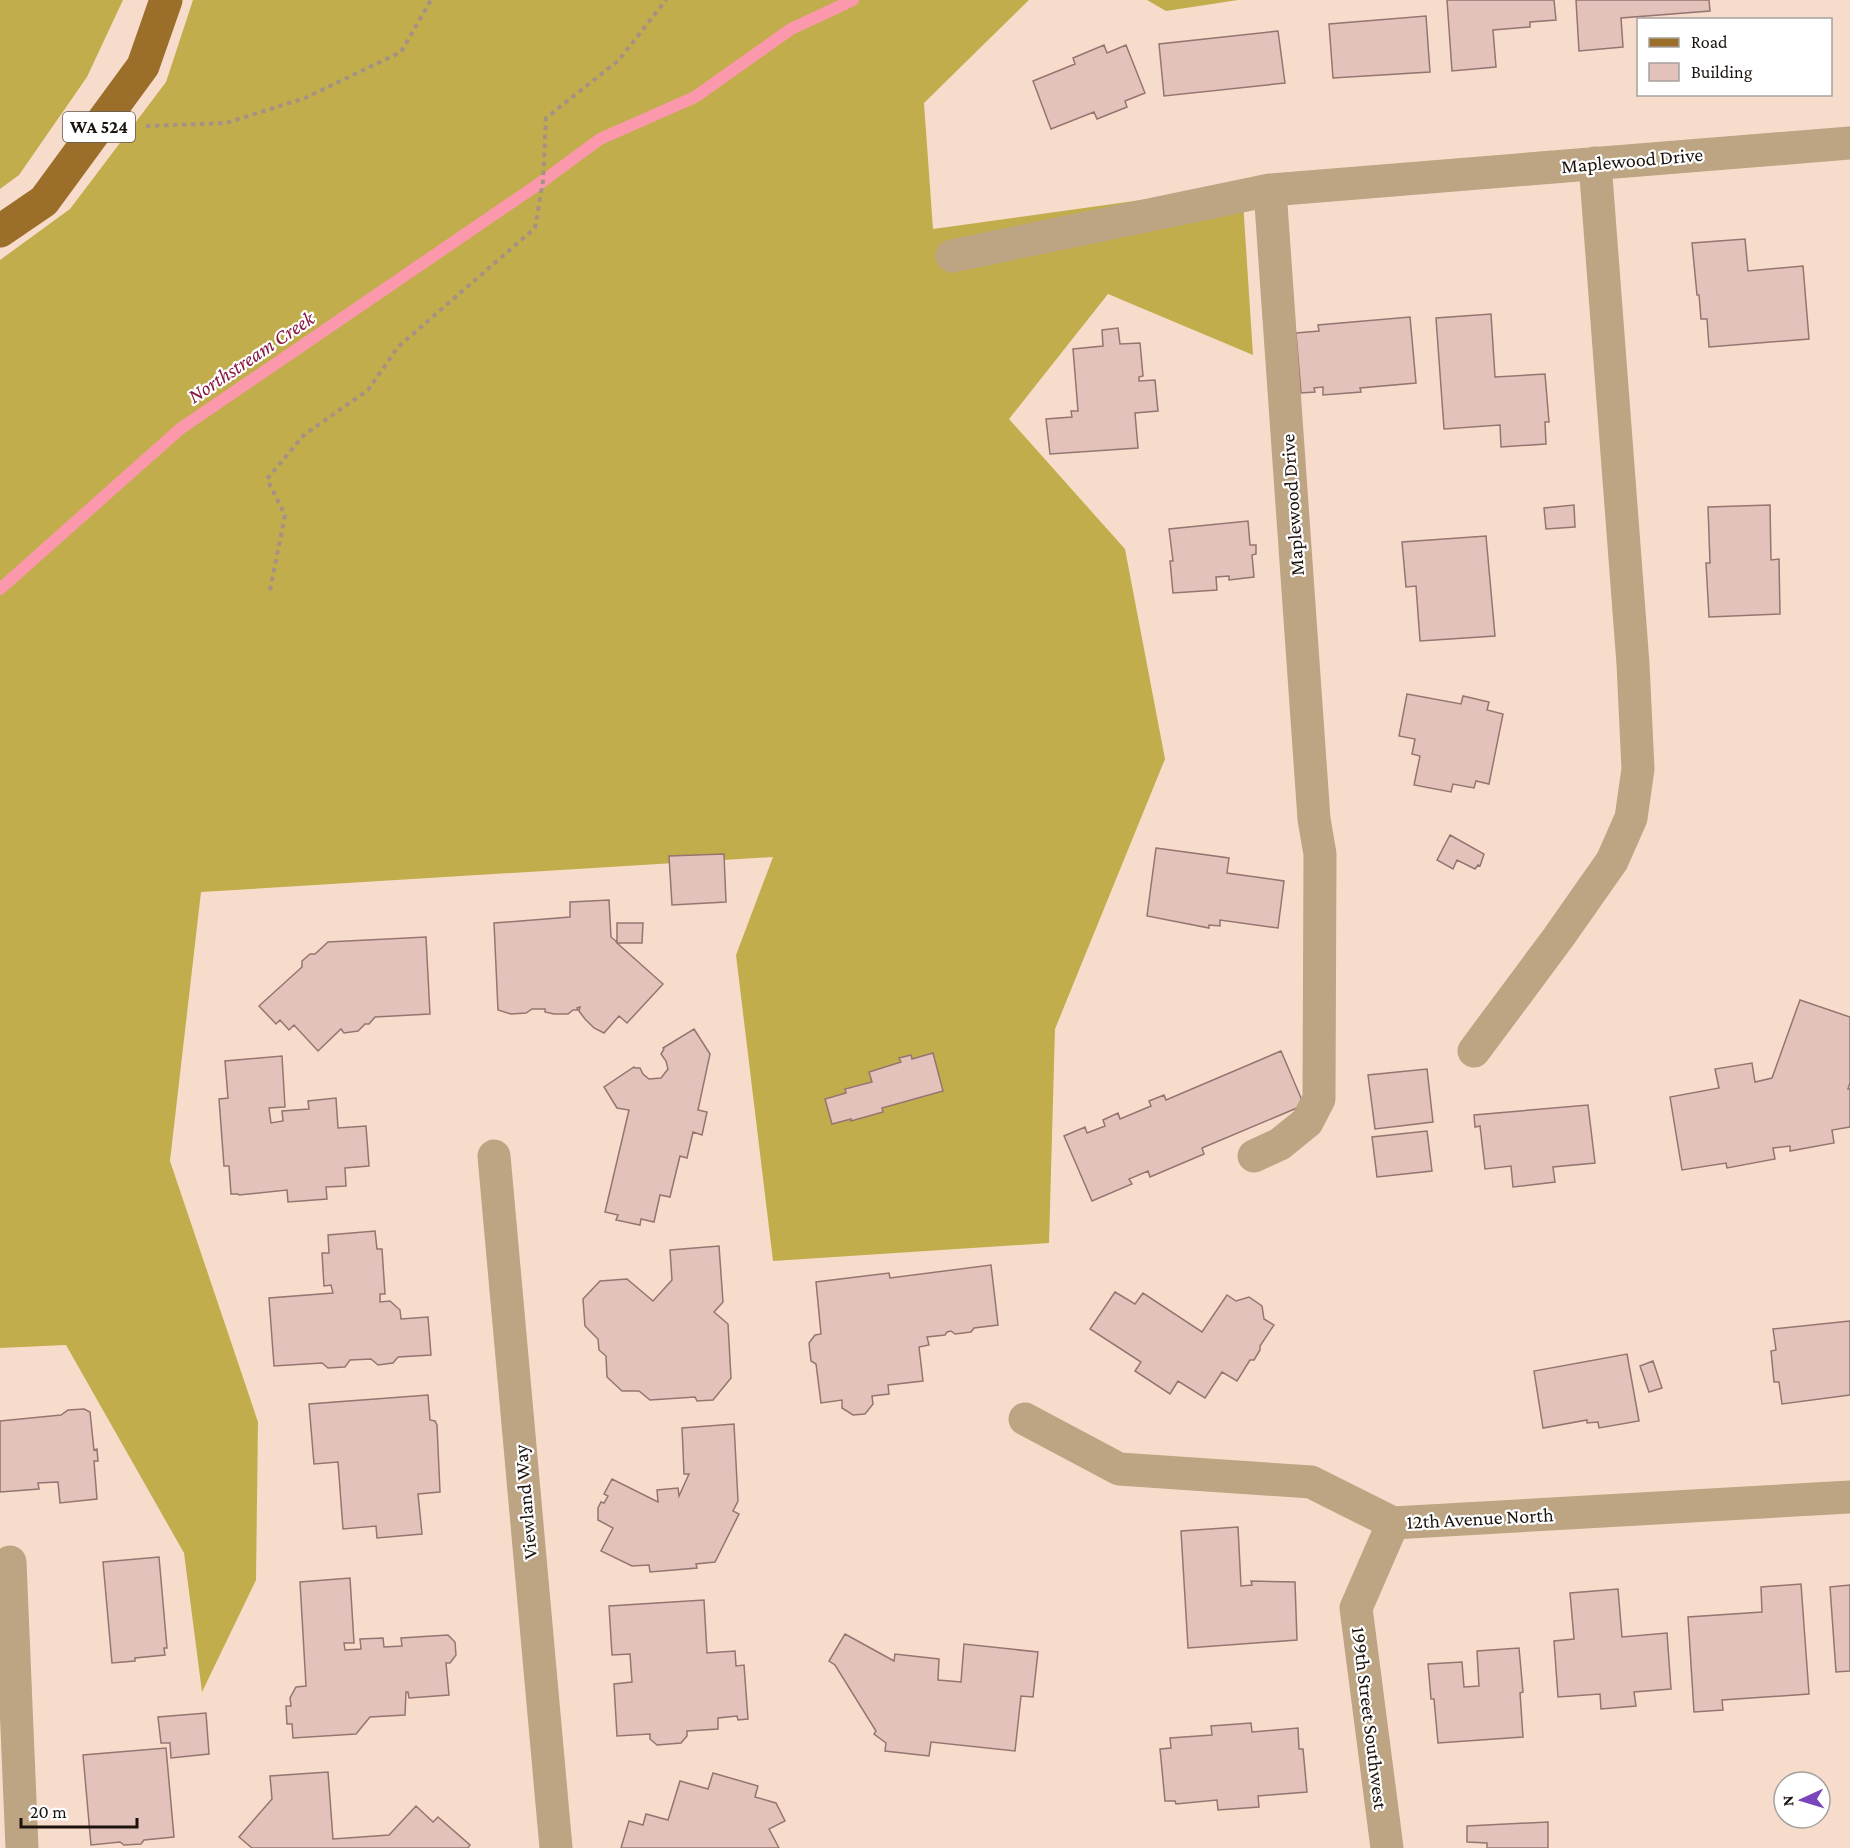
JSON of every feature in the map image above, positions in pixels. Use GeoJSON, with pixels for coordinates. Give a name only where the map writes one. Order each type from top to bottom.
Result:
{"type":"FeatureCollection","features":[{"type":"Feature","properties":{"kind":"main road","name":"WA 524"},"geometry":{"type":"LineString","coordinates":[[0,231],[44,201],[143,66],[166,0]]}},
{"type":"Feature","properties":{"kind":"street","name":"Maplewood Drive"},"geometry":{"type":"LineString","coordinates":[[952,256],[1270,190],[1850,143]]}},
{"type":"Feature","properties":{"kind":"street"},"geometry":{"type":"LineString","coordinates":[[1474,1051],[1612,861],[1631,818],[1633,808],[1638,770],[1634,664],[1595,163]]}},
{"type":"Feature","properties":{"kind":"street","name":"Maplewood Drive"},"geometry":{"type":"LineString","coordinates":[[1254,1156],[1280,1144],[1307,1122],[1319,1099],[1320,854],[1314,819],[1270,190]]}},
{"type":"Feature","properties":{"kind":"street","name":"Viewland Way"},"geometry":{"type":"LineString","coordinates":[[494,1156],[556,1848]]}},
{"type":"Feature","properties":{"kind":"street","name":"12th Avenue North"},"geometry":{"type":"LineString","coordinates":[[1025,1419],[1119,1469],[1311,1482],[1393,1523],[1850,1497]]}},
{"type":"Feature","properties":{"kind":"street","name":"199th Street Southwest"},"geometry":{"type":"LineString","coordinates":[[1385,1846],[1356,1608],[1393,1523]]}},
{"type":"Feature","properties":{"kind":"street"},"geometry":{"type":"LineString","coordinates":[[10,1562],[22,1848]]}},
{"type":"Feature","properties":{"kind":"path"},"geometry":{"type":"LineString","coordinates":[[144,126],[225,123],[305,98],[401,52],[431,0]]}},
{"type":"Feature","properties":{"kind":"path"},"geometry":{"type":"LineString","coordinates":[[270,590],[285,515],[267,479],[304,435],[368,390],[398,347],[535,228],[543,181],[546,118],[619,60],[666,0]]}},
{"type":"Feature","properties":{"kind":"shaded area"},"geometry":{"type":"Polygon","coordinates":[[[0,0],[123,0],[87,77],[19,175],[0,189],[0,0]]]}},
{"type":"Feature","properties":{"kind":"shaded area"},"geometry":{"type":"Polygon","coordinates":[[[193,0],[1029,0],[924,103],[933,229],[1242,186],[1253,355],[1108,294],[1009,419],[1125,549],[1165,759],[1055,1029],[1049,1243],[773,1261],[736,955],[773,857],[201,892],[170,1161],[258,1422],[256,1580],[202,1692],[184,1553],[66,1345],[0,1348],[0,260],[70,209],[166,82],[193,0]]]}},
{"type":"Feature","properties":{"kind":"shaded area"},"geometry":{"type":"Polygon","coordinates":[[[1147,0],[1238,0],[1166,11],[1147,0]]]}},
{"type":"Feature","properties":{"kind":"building"},"geometry":{"type":"Polygon","coordinates":[[[1447,0],[1554,0],[1556,20],[1530,22],[1530,27],[1493,30],[1496,67],[1452,71],[1447,0]]]}},
{"type":"Feature","properties":{"kind":"building"},"geometry":{"type":"Polygon","coordinates":[[[1576,0],[1709,0],[1710,11],[1621,18],[1623,47],[1579,51],[1576,0]]]}},
{"type":"Feature","properties":{"kind":"building"},"geometry":{"type":"Polygon","coordinates":[[[1426,16],[1430,72],[1333,78],[1329,24],[1426,16]]]}},
{"type":"Feature","properties":{"kind":"building"},"geometry":{"type":"Polygon","coordinates":[[[1278,31],[1285,83],[1164,96],[1159,44],[1278,31]]]}},
{"type":"Feature","properties":{"kind":"building"},"geometry":{"type":"Polygon","coordinates":[[[1104,45],[1107,53],[1126,45],[1145,93],[1125,101],[1127,107],[1097,119],[1094,112],[1051,129],[1033,81],[1075,64],[1073,58],[1104,45]]]}},
{"type":"Feature","properties":{"kind":"building"},"geometry":{"type":"Polygon","coordinates":[[[1745,239],[1748,271],[1803,266],[1809,339],[1709,347],[1707,319],[1701,319],[1699,295],[1697,295],[1692,243],[1745,239]]]}},
{"type":"Feature","properties":{"kind":"building"},"geometry":{"type":"Polygon","coordinates":[[[1491,314],[1495,377],[1545,374],[1549,422],[1545,422],[1546,444],[1501,447],[1500,425],[1444,429],[1436,318],[1491,314]]]}},
{"type":"Feature","properties":{"kind":"building"},"geometry":{"type":"Polygon","coordinates":[[[1410,317],[1416,383],[1360,388],[1361,392],[1323,395],[1323,387],[1314,388],[1315,392],[1301,393],[1296,333],[1319,331],[1318,325],[1410,317]]]}},
{"type":"Feature","properties":{"kind":"building"},"geometry":{"type":"Polygon","coordinates":[[[1118,328],[1120,344],[1140,343],[1143,376],[1139,377],[1139,381],[1155,380],[1158,411],[1135,413],[1138,448],[1050,454],[1046,419],[1072,417],[1071,411],[1078,411],[1073,349],[1103,346],[1102,330],[1118,328]]]}},
{"type":"Feature","properties":{"kind":"building"},"geometry":{"type":"Polygon","coordinates":[[[1574,505],[1575,527],[1546,529],[1544,508],[1574,505]]]}},
{"type":"Feature","properties":{"kind":"building"},"geometry":{"type":"Polygon","coordinates":[[[1770,505],[1771,560],[1779,559],[1780,614],[1709,617],[1706,563],[1710,563],[1708,507],[1770,505]]]}},
{"type":"Feature","properties":{"kind":"building"},"geometry":{"type":"Polygon","coordinates":[[[1248,521],[1250,545],[1256,545],[1256,554],[1252,555],[1254,577],[1229,580],[1229,576],[1216,577],[1217,590],[1173,593],[1170,561],[1173,561],[1169,529],[1248,521]]]}},
{"type":"Feature","properties":{"kind":"building"},"geometry":{"type":"Polygon","coordinates":[[[1486,536],[1495,636],[1420,641],[1416,586],[1406,587],[1402,542],[1486,536]]]}},
{"type":"Feature","properties":{"kind":"building"},"geometry":{"type":"Polygon","coordinates":[[[1407,694],[1461,704],[1463,696],[1489,702],[1487,710],[1503,714],[1489,784],[1476,781],[1474,788],[1453,784],[1451,792],[1414,785],[1420,756],[1412,754],[1415,739],[1399,736],[1407,694]]]}},
{"type":"Feature","properties":{"kind":"building"},"geometry":{"type":"Polygon","coordinates":[[[1450,835],[1484,854],[1480,866],[1478,865],[1475,869],[1457,860],[1453,869],[1437,860],[1450,835]]]}},
{"type":"Feature","properties":{"kind":"building"},"geometry":{"type":"Polygon","coordinates":[[[1156,848],[1229,858],[1227,873],[1284,881],[1278,928],[1220,920],[1220,926],[1209,925],[1209,928],[1147,916],[1156,848]]]}},
{"type":"Feature","properties":{"kind":"building"},"geometry":{"type":"Polygon","coordinates":[[[724,854],[726,902],[672,905],[669,856],[724,854]]]}},
{"type":"Feature","properties":{"kind":"building"},"geometry":{"type":"Polygon","coordinates":[[[609,900],[611,937],[617,942],[617,923],[643,923],[642,943],[617,943],[663,984],[627,1023],[619,1016],[604,1033],[594,1028],[585,1019],[579,1011],[580,1007],[568,1014],[554,1014],[545,1012],[545,1009],[532,1009],[526,1013],[511,1014],[498,1010],[494,923],[570,917],[570,902],[609,900]]]}},
{"type":"Feature","properties":{"kind":"building"},"geometry":{"type":"Polygon","coordinates":[[[426,937],[430,1014],[375,1017],[358,1031],[344,1033],[341,1029],[318,1051],[294,1025],[289,1030],[280,1020],[276,1024],[259,1006],[302,967],[302,961],[310,954],[315,954],[328,942],[426,937]]]}},
{"type":"Feature","properties":{"kind":"building"},"geometry":{"type":"Polygon","coordinates":[[[1800,1000],[1850,1017],[1850,1083],[1848,1089],[1850,1089],[1850,1127],[1832,1130],[1834,1143],[1790,1151],[1790,1146],[1773,1148],[1775,1159],[1727,1168],[1726,1163],[1682,1170],[1670,1097],[1719,1088],[1715,1069],[1752,1063],[1755,1082],[1772,1078],[1800,1000]]]}},
{"type":"Feature","properties":{"kind":"building"},"geometry":{"type":"Polygon","coordinates":[[[694,1029],[710,1054],[698,1110],[707,1112],[702,1135],[693,1132],[687,1158],[680,1156],[670,1197],[660,1195],[654,1222],[641,1219],[640,1225],[616,1220],[618,1215],[605,1212],[629,1110],[617,1108],[604,1087],[634,1067],[640,1068],[649,1079],[661,1078],[668,1069],[661,1054],[663,1048],[694,1029]]]}},
{"type":"Feature","properties":{"kind":"building"},"geometry":{"type":"Polygon","coordinates":[[[1281,1051],[1304,1105],[1202,1148],[1204,1154],[1150,1177],[1148,1171],[1129,1179],[1132,1184],[1092,1201],[1064,1136],[1085,1127],[1087,1133],[1105,1126],[1103,1120],[1118,1113],[1120,1119],[1151,1106],[1149,1101],[1164,1095],[1166,1100],[1281,1051]]]}},
{"type":"Feature","properties":{"kind":"building"},"geometry":{"type":"Polygon","coordinates":[[[933,1053],[943,1091],[882,1108],[883,1112],[832,1124],[825,1099],[846,1093],[845,1089],[872,1082],[869,1072],[901,1062],[899,1058],[911,1055],[912,1059],[933,1053]]]}},
{"type":"Feature","properties":{"kind":"building"},"geometry":{"type":"Polygon","coordinates":[[[282,1056],[285,1107],[269,1108],[271,1123],[283,1121],[282,1111],[309,1109],[308,1101],[336,1098],[338,1128],[366,1126],[369,1166],[345,1168],[346,1186],[326,1187],[327,1199],[288,1202],[287,1190],[231,1194],[229,1166],[224,1166],[219,1099],[228,1098],[225,1061],[282,1056]]]}},
{"type":"Feature","properties":{"kind":"building"},"geometry":{"type":"Polygon","coordinates":[[[1427,1069],[1433,1122],[1375,1129],[1368,1075],[1427,1069]]]}},
{"type":"Feature","properties":{"kind":"building"},"geometry":{"type":"Polygon","coordinates":[[[1588,1105],[1595,1163],[1553,1167],[1555,1182],[1513,1187],[1511,1166],[1485,1169],[1480,1126],[1475,1127],[1474,1115],[1588,1105]]]}},
{"type":"Feature","properties":{"kind":"building"},"geometry":{"type":"Polygon","coordinates":[[[1427,1131],[1432,1171],[1377,1177],[1372,1137],[1427,1131]]]}},
{"type":"Feature","properties":{"kind":"building"},"geometry":{"type":"Polygon","coordinates":[[[375,1231],[377,1249],[382,1249],[385,1294],[380,1294],[380,1302],[390,1301],[400,1310],[401,1319],[428,1317],[431,1355],[398,1357],[393,1363],[378,1365],[371,1359],[350,1360],[345,1367],[328,1368],[322,1363],[274,1366],[269,1298],[333,1293],[331,1285],[324,1286],[322,1253],[329,1253],[328,1235],[375,1231]]]}},
{"type":"Feature","properties":{"kind":"building"},"geometry":{"type":"Polygon","coordinates":[[[719,1246],[723,1302],[714,1312],[728,1324],[731,1378],[713,1400],[697,1401],[695,1397],[650,1400],[639,1391],[622,1391],[607,1377],[606,1356],[599,1350],[598,1339],[585,1326],[583,1299],[600,1281],[627,1279],[653,1301],[672,1280],[670,1250],[719,1246]]]}},
{"type":"Feature","properties":{"kind":"building"},"geometry":{"type":"Polygon","coordinates":[[[991,1265],[998,1325],[974,1328],[971,1332],[955,1334],[951,1331],[945,1335],[927,1337],[929,1345],[919,1347],[923,1381],[888,1385],[889,1394],[872,1396],[873,1404],[865,1414],[853,1415],[842,1408],[842,1400],[821,1403],[816,1364],[811,1361],[809,1343],[815,1335],[821,1334],[816,1282],[889,1273],[890,1278],[991,1265]]]}},
{"type":"Feature","properties":{"kind":"building"},"geometry":{"type":"Polygon","coordinates":[[[1115,1292],[1135,1304],[1143,1293],[1202,1332],[1227,1295],[1236,1301],[1249,1297],[1262,1306],[1264,1319],[1274,1325],[1254,1360],[1250,1360],[1237,1381],[1222,1372],[1205,1398],[1178,1381],[1170,1394],[1135,1371],[1141,1362],[1090,1329],[1115,1292]]]}},
{"type":"Feature","properties":{"kind":"building"},"geometry":{"type":"Polygon","coordinates":[[[1850,1321],[1850,1395],[1782,1404],[1779,1382],[1774,1382],[1771,1351],[1776,1350],[1773,1329],[1850,1321]]]}},
{"type":"Feature","properties":{"kind":"building"},"geometry":{"type":"Polygon","coordinates":[[[1627,1354],[1639,1421],[1599,1428],[1598,1422],[1587,1423],[1587,1420],[1543,1428],[1534,1371],[1627,1354]]]}},
{"type":"Feature","properties":{"kind":"building"},"geometry":{"type":"Polygon","coordinates":[[[1653,1361],[1662,1388],[1649,1392],[1640,1366],[1653,1361]]]}},
{"type":"Feature","properties":{"kind":"building"},"geometry":{"type":"Polygon","coordinates":[[[428,1395],[430,1420],[435,1421],[437,1425],[440,1492],[418,1494],[422,1534],[377,1538],[376,1526],[343,1529],[338,1462],[314,1464],[309,1404],[428,1395]]]}},
{"type":"Feature","properties":{"kind":"building"},"geometry":{"type":"Polygon","coordinates":[[[84,1409],[90,1412],[94,1450],[97,1449],[98,1461],[94,1461],[97,1499],[60,1503],[58,1482],[38,1483],[39,1489],[0,1492],[0,1421],[61,1415],[68,1410],[84,1409]]]}},
{"type":"Feature","properties":{"kind":"building"},"geometry":{"type":"Polygon","coordinates":[[[734,1424],[738,1501],[733,1511],[739,1514],[715,1562],[696,1564],[697,1568],[650,1572],[649,1565],[632,1566],[601,1551],[613,1528],[598,1520],[598,1508],[608,1496],[604,1494],[612,1479],[658,1502],[657,1490],[678,1488],[679,1496],[689,1474],[684,1474],[682,1428],[734,1424]]]}},
{"type":"Feature","properties":{"kind":"building"},"geometry":{"type":"Polygon","coordinates":[[[1238,1527],[1241,1586],[1252,1585],[1251,1581],[1295,1582],[1297,1640],[1188,1648],[1181,1531],[1238,1527]]]}},
{"type":"Feature","properties":{"kind":"building"},"geometry":{"type":"Polygon","coordinates":[[[159,1557],[167,1648],[164,1648],[165,1655],[112,1663],[103,1562],[159,1557]]]}},
{"type":"Feature","properties":{"kind":"building"},"geometry":{"type":"Polygon","coordinates":[[[350,1578],[354,1643],[344,1643],[345,1650],[361,1649],[360,1639],[383,1638],[384,1647],[402,1646],[401,1638],[448,1635],[455,1642],[456,1655],[450,1663],[446,1663],[449,1695],[409,1698],[406,1692],[405,1715],[370,1717],[356,1734],[293,1738],[292,1724],[287,1724],[286,1706],[291,1706],[290,1698],[296,1687],[306,1686],[300,1582],[350,1578]]]}},
{"type":"Feature","properties":{"kind":"building"},"geometry":{"type":"Polygon","coordinates":[[[1801,1584],[1809,1694],[1722,1700],[1723,1710],[1694,1712],[1688,1617],[1762,1612],[1761,1587],[1801,1584]]]}},
{"type":"Feature","properties":{"kind":"building"},"geometry":{"type":"Polygon","coordinates":[[[1850,1585],[1850,1671],[1836,1672],[1830,1587],[1850,1585]]]}},
{"type":"Feature","properties":{"kind":"building"},"geometry":{"type":"Polygon","coordinates":[[[1618,1589],[1622,1637],[1667,1633],[1671,1689],[1634,1692],[1636,1706],[1601,1709],[1600,1694],[1558,1697],[1554,1641],[1574,1639],[1570,1593],[1618,1589]]]}},
{"type":"Feature","properties":{"kind":"building"},"geometry":{"type":"Polygon","coordinates":[[[704,1600],[707,1653],[735,1651],[736,1666],[744,1665],[748,1719],[738,1720],[737,1716],[718,1718],[718,1729],[687,1731],[687,1736],[681,1743],[657,1745],[650,1739],[650,1734],[617,1736],[614,1684],[632,1682],[630,1654],[612,1655],[609,1606],[704,1600]]]}},
{"type":"Feature","properties":{"kind":"building"},"geometry":{"type":"Polygon","coordinates":[[[845,1634],[894,1661],[895,1654],[939,1659],[938,1680],[961,1682],[964,1644],[1038,1652],[1033,1697],[1021,1696],[1015,1751],[931,1742],[929,1756],[885,1751],[886,1743],[874,1734],[876,1731],[835,1665],[829,1661],[845,1634]]]}},
{"type":"Feature","properties":{"kind":"building"},"geometry":{"type":"Polygon","coordinates":[[[1519,1648],[1523,1692],[1520,1693],[1523,1737],[1438,1743],[1428,1664],[1462,1662],[1464,1687],[1479,1686],[1477,1651],[1519,1648]]]}},
{"type":"Feature","properties":{"kind":"building"},"geometry":{"type":"Polygon","coordinates":[[[206,1713],[209,1754],[171,1758],[170,1743],[161,1743],[158,1717],[206,1713]]]}},
{"type":"Feature","properties":{"kind":"building"},"geometry":{"type":"Polygon","coordinates":[[[1251,1723],[1252,1732],[1298,1728],[1299,1749],[1303,1749],[1307,1792],[1258,1796],[1259,1807],[1218,1810],[1217,1800],[1176,1804],[1175,1801],[1165,1801],[1160,1749],[1171,1748],[1170,1738],[1212,1735],[1211,1726],[1251,1723]]]}},
{"type":"Feature","properties":{"kind":"building"},"geometry":{"type":"Polygon","coordinates":[[[166,1748],[174,1837],[144,1840],[141,1844],[124,1845],[120,1842],[91,1845],[83,1755],[166,1748]]]}},
{"type":"Feature","properties":{"kind":"building"},"geometry":{"type":"Polygon","coordinates":[[[328,1772],[333,1839],[389,1835],[416,1806],[433,1822],[438,1817],[470,1845],[468,1848],[252,1848],[239,1837],[272,1799],[270,1776],[328,1772]]]}},
{"type":"Feature","properties":{"kind":"building"},"geometry":{"type":"Polygon","coordinates":[[[713,1773],[758,1786],[755,1797],[776,1803],[785,1821],[769,1829],[779,1848],[621,1848],[629,1821],[643,1825],[646,1814],[668,1820],[680,1781],[708,1789],[713,1773]]]}},
{"type":"Feature","properties":{"kind":"building"},"geometry":{"type":"Polygon","coordinates":[[[1548,1822],[1548,1848],[1487,1848],[1487,1843],[1467,1842],[1467,1826],[1548,1822]]]}},
{"type":"Feature","properties":{"kind":"waterway","name":"Northstream Creek"},"geometry":{"type":"LineString","coordinates":[[0,589],[180,429],[543,181],[600,139],[695,97],[791,29],[853,0]]}}]}
